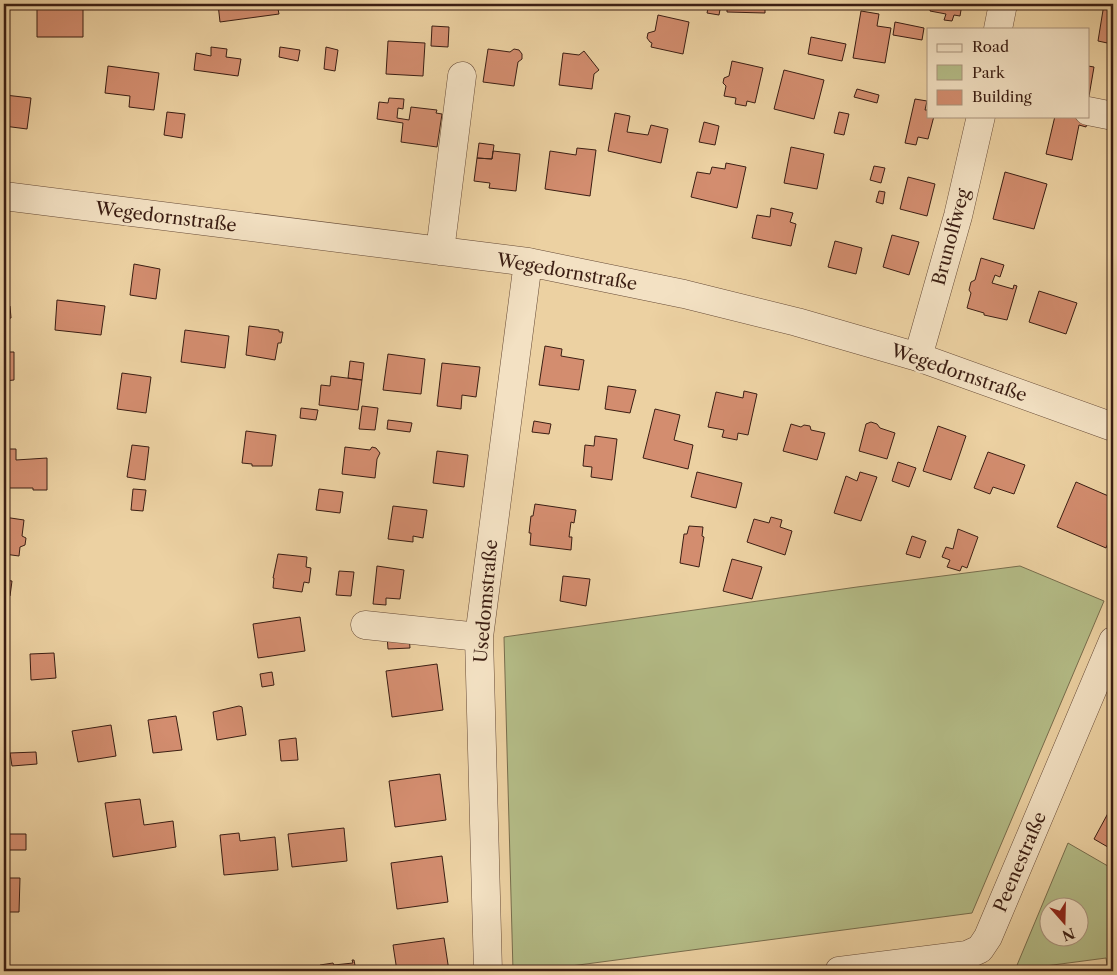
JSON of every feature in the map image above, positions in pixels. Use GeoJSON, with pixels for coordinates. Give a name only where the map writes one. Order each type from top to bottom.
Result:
{"type":"FeatureCollection","features":[{"type":"Feature","properties":{"kind":"street"},"geometry":{"type":"LineString","coordinates":[[998,28],[1003,4]]}},
{"type":"Feature","properties":{"kind":"street"},"geometry":{"type":"LineString","coordinates":[[440,251],[462,76]]}},
{"type":"Feature","properties":{"kind":"street"},"geometry":{"type":"LineString","coordinates":[[1090,111],[1113,116]]}},
{"type":"Feature","properties":{"kind":"street","name":"Brunolfweg"},"geometry":{"type":"LineString","coordinates":[[918,357],[958,216],[981,118]]}},
{"type":"Feature","properties":{"kind":"street","name":"Wegedornstraße"},"geometry":{"type":"LineString","coordinates":[[4,196],[528,262],[660,289],[737,306],[918,357],[1113,427]]}},
{"type":"Feature","properties":{"kind":"street","name":"Usedomstraße"},"geometry":{"type":"LineString","coordinates":[[488,971],[479,637],[528,262]]}},
{"type":"Feature","properties":{"kind":"street"},"geometry":{"type":"LineString","coordinates":[[365,625],[479,637]]}},
{"type":"Feature","properties":{"kind":"street","name":"Peenestraße"},"geometry":{"type":"LineString","coordinates":[[839,971],[967,955],[980,949],[988,937],[1113,641]]}},
{"type":"Feature","properties":{"kind":"green space"},"geometry":{"type":"Polygon","coordinates":[[[1020,566],[1104,601],[972,913],[533,971],[513,971],[504,637],[1020,566]]]}},
{"type":"Feature","properties":{"kind":"green space"},"geometry":{"type":"Polygon","coordinates":[[[1068,843],[1113,869],[1113,971],[1108,971],[1106,958],[1015,970],[1040,910],[1040,948],[1090,948],[1090,898],[1045,898],[1068,843]]]}},
{"type":"Feature","properties":{"kind":"building"},"geometry":{"type":"Polygon","coordinates":[[[37,4],[83,4],[83,37],[37,37],[37,4]]]}},
{"type":"Feature","properties":{"kind":"building"},"geometry":{"type":"Polygon","coordinates":[[[142,4],[162,4],[142,7],[142,4]]]}},
{"type":"Feature","properties":{"kind":"building"},"geometry":{"type":"Polygon","coordinates":[[[218,4],[277,4],[279,14],[220,22],[218,4]]]}},
{"type":"Feature","properties":{"kind":"building"},"geometry":{"type":"Polygon","coordinates":[[[709,4],[721,4],[719,15],[707,13],[709,4]]]}},
{"type":"Feature","properties":{"kind":"building"},"geometry":{"type":"Polygon","coordinates":[[[727,4],[765,4],[765,13],[727,12],[727,4]]]}},
{"type":"Feature","properties":{"kind":"building"},"geometry":{"type":"Polygon","coordinates":[[[931,4],[962,4],[960,16],[954,15],[952,21],[944,20],[946,14],[930,11],[931,4]]]}},
{"type":"Feature","properties":{"kind":"building"},"geometry":{"type":"Polygon","coordinates":[[[1104,4],[1113,6],[1113,51],[1111,50],[1112,44],[1098,41],[1104,4]]]}},
{"type":"Feature","properties":{"kind":"building"},"geometry":{"type":"Polygon","coordinates":[[[861,11],[879,14],[877,26],[891,28],[885,63],[853,58],[861,11]]]}},
{"type":"Feature","properties":{"kind":"building"},"geometry":{"type":"Polygon","coordinates":[[[658,15],[689,22],[683,54],[651,47],[652,43],[647,38],[648,33],[655,31],[658,15]]]}},
{"type":"Feature","properties":{"kind":"building"},"geometry":{"type":"Polygon","coordinates":[[[895,22],[924,28],[922,40],[893,35],[895,22]]]}},
{"type":"Feature","properties":{"kind":"building"},"geometry":{"type":"Polygon","coordinates":[[[432,26],[449,27],[448,47],[431,46],[432,26]]]}},
{"type":"Feature","properties":{"kind":"building"},"geometry":{"type":"Polygon","coordinates":[[[811,37],[846,44],[842,61],[808,54],[811,37]]]}},
{"type":"Feature","properties":{"kind":"building"},"geometry":{"type":"Polygon","coordinates":[[[388,41],[425,43],[423,76],[386,74],[388,41]]]}},
{"type":"Feature","properties":{"kind":"building"},"geometry":{"type":"Polygon","coordinates":[[[211,47],[227,49],[226,57],[241,59],[238,76],[194,70],[196,53],[211,56],[211,47]]]}},
{"type":"Feature","properties":{"kind":"building"},"geometry":{"type":"Polygon","coordinates":[[[280,47],[300,50],[298,61],[279,57],[280,47]]]}},
{"type":"Feature","properties":{"kind":"building"},"geometry":{"type":"Polygon","coordinates":[[[326,47],[338,50],[335,71],[324,69],[326,47]]]}},
{"type":"Feature","properties":{"kind":"building"},"geometry":{"type":"Polygon","coordinates":[[[488,49],[510,52],[514,49],[519,50],[522,54],[522,59],[518,62],[514,86],[483,82],[488,49]]]}},
{"type":"Feature","properties":{"kind":"building"},"geometry":{"type":"Polygon","coordinates":[[[584,51],[599,70],[594,74],[592,89],[559,85],[563,53],[579,55],[584,51]]]}},
{"type":"Feature","properties":{"kind":"building"},"geometry":{"type":"Polygon","coordinates":[[[732,61],[763,68],[755,103],[747,101],[746,106],[735,104],[736,98],[724,96],[726,86],[723,83],[724,78],[729,76],[732,61]]]}},
{"type":"Feature","properties":{"kind":"building"},"geometry":{"type":"Polygon","coordinates":[[[108,66],[159,73],[154,110],[129,107],[130,96],[105,93],[108,66]]]}},
{"type":"Feature","properties":{"kind":"building"},"geometry":{"type":"Polygon","coordinates":[[[1090,66],[1094,67],[1090,90],[1090,66]]]}},
{"type":"Feature","properties":{"kind":"building"},"geometry":{"type":"Polygon","coordinates":[[[784,70],[824,80],[814,119],[774,109],[784,70]]]}},
{"type":"Feature","properties":{"kind":"building"},"geometry":{"type":"Polygon","coordinates":[[[857,89],[879,95],[877,103],[854,97],[857,89]]]}},
{"type":"Feature","properties":{"kind":"building"},"geometry":{"type":"Polygon","coordinates":[[[4,91],[5,95],[31,98],[27,129],[4,126],[4,91]]]}},
{"type":"Feature","properties":{"kind":"building"},"geometry":{"type":"Polygon","coordinates":[[[389,98],[404,99],[403,109],[398,108],[397,118],[409,120],[411,107],[437,110],[436,113],[442,114],[437,147],[401,142],[403,123],[377,119],[379,102],[388,103],[389,98]]]}},
{"type":"Feature","properties":{"kind":"building"},"geometry":{"type":"Polygon","coordinates":[[[915,99],[927,101],[925,110],[927,110],[927,118],[933,118],[928,139],[918,137],[916,145],[905,143],[915,99]]]}},
{"type":"Feature","properties":{"kind":"building"},"geometry":{"type":"Polygon","coordinates":[[[167,112],[185,114],[182,138],[164,135],[167,112]]]}},
{"type":"Feature","properties":{"kind":"building"},"geometry":{"type":"Polygon","coordinates":[[[839,112],[849,114],[844,135],[834,133],[839,112]]]}},
{"type":"Feature","properties":{"kind":"building"},"geometry":{"type":"Polygon","coordinates":[[[615,113],[630,116],[627,132],[648,135],[651,125],[668,129],[661,163],[608,151],[615,113]]]}},
{"type":"Feature","properties":{"kind":"building"},"geometry":{"type":"Polygon","coordinates":[[[1055,118],[1088,118],[1086,127],[1079,125],[1072,160],[1046,154],[1055,118]]]}},
{"type":"Feature","properties":{"kind":"building"},"geometry":{"type":"Polygon","coordinates":[[[704,122],[719,126],[715,145],[699,142],[704,122]]]}},
{"type":"Feature","properties":{"kind":"building"},"geometry":{"type":"Polygon","coordinates":[[[479,143],[494,145],[492,159],[477,158],[479,143]]]}},
{"type":"Feature","properties":{"kind":"building"},"geometry":{"type":"Polygon","coordinates":[[[791,147],[824,154],[817,189],[784,183],[791,147]]]}},
{"type":"Feature","properties":{"kind":"building"},"geometry":{"type":"Polygon","coordinates":[[[577,148],[596,150],[590,196],[545,189],[550,151],[576,155],[577,148]]]}},
{"type":"Feature","properties":{"kind":"building"},"geometry":{"type":"Polygon","coordinates":[[[493,151],[520,154],[516,191],[489,188],[490,183],[474,181],[477,158],[492,159],[493,151]]]}},
{"type":"Feature","properties":{"kind":"building"},"geometry":{"type":"Polygon","coordinates":[[[726,163],[746,167],[737,208],[691,197],[697,172],[710,174],[712,167],[725,169],[726,163]]]}},
{"type":"Feature","properties":{"kind":"building"},"geometry":{"type":"Polygon","coordinates":[[[874,166],[885,168],[881,183],[870,180],[874,166]]]}},
{"type":"Feature","properties":{"kind":"building"},"geometry":{"type":"Polygon","coordinates":[[[1005,172],[1047,184],[1034,229],[993,219],[1005,172]]]}},
{"type":"Feature","properties":{"kind":"building"},"geometry":{"type":"Polygon","coordinates":[[[908,177],[935,184],[927,216],[900,209],[908,177]]]}},
{"type":"Feature","properties":{"kind":"building"},"geometry":{"type":"Polygon","coordinates":[[[879,191],[885,192],[883,204],[876,202],[879,191]]]}},
{"type":"Feature","properties":{"kind":"building"},"geometry":{"type":"Polygon","coordinates":[[[771,208],[793,213],[790,222],[796,224],[791,246],[752,238],[757,215],[770,217],[771,208]]]}},
{"type":"Feature","properties":{"kind":"building"},"geometry":{"type":"Polygon","coordinates":[[[892,235],[919,242],[909,275],[883,267],[892,235]]]}},
{"type":"Feature","properties":{"kind":"building"},"geometry":{"type":"Polygon","coordinates":[[[835,241],[862,248],[856,274],[828,267],[835,241]]]}},
{"type":"Feature","properties":{"kind":"building"},"geometry":{"type":"Polygon","coordinates":[[[981,258],[1004,265],[1000,277],[995,275],[992,283],[1013,289],[1014,285],[1017,286],[1007,320],[984,315],[984,313],[967,308],[971,293],[969,290],[971,282],[975,280],[981,258]]]}},
{"type":"Feature","properties":{"kind":"building"},"geometry":{"type":"Polygon","coordinates":[[[134,264],[160,269],[156,299],[130,295],[134,264]]]}},
{"type":"Feature","properties":{"kind":"building"},"geometry":{"type":"Polygon","coordinates":[[[1039,291],[1077,303],[1066,334],[1029,322],[1039,291]]]}},
{"type":"Feature","properties":{"kind":"building"},"geometry":{"type":"Polygon","coordinates":[[[57,300],[105,306],[101,335],[55,330],[57,300]]]}},
{"type":"Feature","properties":{"kind":"building"},"geometry":{"type":"Polygon","coordinates":[[[4,306],[10,306],[11,318],[4,319],[4,306]]]}},
{"type":"Feature","properties":{"kind":"building"},"geometry":{"type":"Polygon","coordinates":[[[249,326],[283,332],[281,343],[278,343],[275,360],[246,355],[249,326]]]}},
{"type":"Feature","properties":{"kind":"building"},"geometry":{"type":"Polygon","coordinates":[[[185,330],[229,336],[225,368],[181,362],[185,330]]]}},
{"type":"Feature","properties":{"kind":"building"},"geometry":{"type":"Polygon","coordinates":[[[545,346],[562,349],[561,356],[584,360],[579,390],[539,385],[545,346]]]}},
{"type":"Feature","properties":{"kind":"building"},"geometry":{"type":"Polygon","coordinates":[[[4,352],[14,352],[14,380],[4,381],[4,352]]]}},
{"type":"Feature","properties":{"kind":"building"},"geometry":{"type":"Polygon","coordinates":[[[388,354],[425,359],[421,394],[383,390],[388,354]]]}},
{"type":"Feature","properties":{"kind":"building"},"geometry":{"type":"Polygon","coordinates":[[[350,361],[364,363],[362,380],[348,378],[350,361]]]}},
{"type":"Feature","properties":{"kind":"building"},"geometry":{"type":"Polygon","coordinates":[[[442,363],[480,367],[476,397],[462,395],[461,409],[437,406],[442,363]]]}},
{"type":"Feature","properties":{"kind":"building"},"geometry":{"type":"Polygon","coordinates":[[[122,373],[151,377],[146,413],[117,409],[122,373]]]}},
{"type":"Feature","properties":{"kind":"building"},"geometry":{"type":"Polygon","coordinates":[[[331,376],[362,380],[358,410],[319,405],[321,385],[330,386],[331,376]]]}},
{"type":"Feature","properties":{"kind":"building"},"geometry":{"type":"Polygon","coordinates":[[[608,386],[636,390],[630,413],[605,409],[608,386]]]}},
{"type":"Feature","properties":{"kind":"building"},"geometry":{"type":"Polygon","coordinates":[[[744,391],[757,394],[748,435],[738,433],[737,440],[722,437],[724,430],[708,427],[716,392],[743,398],[744,391]]]}},
{"type":"Feature","properties":{"kind":"building"},"geometry":{"type":"Polygon","coordinates":[[[362,406],[378,408],[375,430],[359,429],[362,406]]]}},
{"type":"Feature","properties":{"kind":"building"},"geometry":{"type":"Polygon","coordinates":[[[301,408],[318,410],[316,420],[300,418],[301,408]]]}},
{"type":"Feature","properties":{"kind":"building"},"geometry":{"type":"Polygon","coordinates":[[[655,409],[680,415],[674,440],[693,445],[688,469],[643,458],[655,409]]]}},
{"type":"Feature","properties":{"kind":"building"},"geometry":{"type":"Polygon","coordinates":[[[388,420],[412,423],[410,432],[387,429],[388,420]]]}},
{"type":"Feature","properties":{"kind":"building"},"geometry":{"type":"Polygon","coordinates":[[[534,421],[551,424],[549,434],[532,432],[534,421]]]}},
{"type":"Feature","properties":{"kind":"building"},"geometry":{"type":"Polygon","coordinates":[[[871,422],[877,424],[880,428],[895,433],[887,459],[859,451],[866,424],[871,422]]]}},
{"type":"Feature","properties":{"kind":"building"},"geometry":{"type":"Polygon","coordinates":[[[791,424],[801,427],[804,425],[810,426],[811,430],[825,433],[817,460],[783,451],[791,424]]]}},
{"type":"Feature","properties":{"kind":"building"},"geometry":{"type":"Polygon","coordinates":[[[938,426],[966,436],[951,480],[923,471],[938,426]]]}},
{"type":"Feature","properties":{"kind":"building"},"geometry":{"type":"Polygon","coordinates":[[[246,431],[276,435],[272,466],[252,466],[252,464],[242,463],[246,431]]]}},
{"type":"Feature","properties":{"kind":"building"},"geometry":{"type":"Polygon","coordinates":[[[595,436],[617,439],[612,480],[591,477],[592,467],[583,466],[585,445],[594,446],[595,436]]]}},
{"type":"Feature","properties":{"kind":"building"},"geometry":{"type":"Polygon","coordinates":[[[132,445],[149,447],[145,480],[127,477],[132,445]]]}},
{"type":"Feature","properties":{"kind":"building"},"geometry":{"type":"Polygon","coordinates":[[[345,447],[370,450],[372,447],[376,448],[380,453],[377,459],[375,478],[342,474],[345,447]]]}},
{"type":"Feature","properties":{"kind":"building"},"geometry":{"type":"Polygon","coordinates":[[[4,449],[16,449],[16,460],[47,458],[47,490],[4,488],[4,449]]]}},
{"type":"Feature","properties":{"kind":"building"},"geometry":{"type":"Polygon","coordinates":[[[437,451],[468,455],[464,487],[433,483],[437,451]]]}},
{"type":"Feature","properties":{"kind":"building"},"geometry":{"type":"Polygon","coordinates":[[[988,452],[1025,465],[1014,494],[993,487],[990,494],[974,488],[988,452]]]}},
{"type":"Feature","properties":{"kind":"building"},"geometry":{"type":"Polygon","coordinates":[[[898,462],[916,468],[909,487],[892,481],[898,462]]]}},
{"type":"Feature","properties":{"kind":"building"},"geometry":{"type":"Polygon","coordinates":[[[697,472],[742,483],[736,508],[691,497],[697,472]]]}},
{"type":"Feature","properties":{"kind":"building"},"geometry":{"type":"Polygon","coordinates":[[[860,472],[877,477],[861,521],[834,513],[846,476],[857,481],[860,472]]]}},
{"type":"Feature","properties":{"kind":"building"},"geometry":{"type":"Polygon","coordinates":[[[1076,482],[1113,498],[1113,531],[1106,548],[1057,527],[1076,482]]]}},
{"type":"Feature","properties":{"kind":"building"},"geometry":{"type":"Polygon","coordinates":[[[133,489],[146,490],[143,511],[131,510],[133,489]]]}},
{"type":"Feature","properties":{"kind":"building"},"geometry":{"type":"Polygon","coordinates":[[[319,489],[343,492],[340,513],[316,510],[319,489]]]}},
{"type":"Feature","properties":{"kind":"building"},"geometry":{"type":"Polygon","coordinates":[[[535,504],[576,510],[574,523],[571,522],[569,537],[572,537],[571,550],[530,545],[531,516],[533,516],[535,504]]]}},
{"type":"Feature","properties":{"kind":"building"},"geometry":{"type":"Polygon","coordinates":[[[393,506],[427,510],[423,538],[413,536],[413,542],[388,539],[393,506]]]}},
{"type":"Feature","properties":{"kind":"building"},"geometry":{"type":"Polygon","coordinates":[[[4,517],[24,520],[22,536],[26,538],[25,545],[20,547],[19,556],[4,554],[4,517]]]}},
{"type":"Feature","properties":{"kind":"building"},"geometry":{"type":"Polygon","coordinates":[[[771,517],[782,520],[780,527],[792,531],[785,555],[747,542],[754,519],[769,523],[771,517]]]}},
{"type":"Feature","properties":{"kind":"building"},"geometry":{"type":"Polygon","coordinates":[[[689,526],[703,527],[702,536],[704,537],[699,567],[680,563],[684,534],[687,534],[689,526]]]}},
{"type":"Feature","properties":{"kind":"building"},"geometry":{"type":"Polygon","coordinates":[[[958,529],[978,537],[967,568],[962,566],[960,571],[947,567],[950,560],[942,557],[946,547],[953,549],[958,529]]]}},
{"type":"Feature","properties":{"kind":"building"},"geometry":{"type":"Polygon","coordinates":[[[912,536],[926,541],[920,558],[906,554],[912,536]]]}},
{"type":"Feature","properties":{"kind":"building"},"geometry":{"type":"Polygon","coordinates":[[[278,554],[307,557],[306,567],[311,568],[309,583],[304,582],[302,592],[273,588],[278,554]]]}},
{"type":"Feature","properties":{"kind":"building"},"geometry":{"type":"Polygon","coordinates":[[[732,559],[762,567],[752,599],[723,591],[732,559]]]}},
{"type":"Feature","properties":{"kind":"building"},"geometry":{"type":"Polygon","coordinates":[[[377,566],[404,570],[400,599],[386,598],[386,605],[373,604],[377,566]]]}},
{"type":"Feature","properties":{"kind":"building"},"geometry":{"type":"Polygon","coordinates":[[[339,571],[354,572],[351,596],[336,595],[339,571]]]}},
{"type":"Feature","properties":{"kind":"building"},"geometry":{"type":"Polygon","coordinates":[[[563,576],[590,579],[586,606],[560,601],[563,576]]]}},
{"type":"Feature","properties":{"kind":"building"},"geometry":{"type":"Polygon","coordinates":[[[4,580],[12,581],[10,596],[4,596],[4,580]]]}},
{"type":"Feature","properties":{"kind":"building"},"geometry":{"type":"Polygon","coordinates":[[[300,617],[305,651],[258,658],[253,624],[300,617]]]}},
{"type":"Feature","properties":{"kind":"building"},"geometry":{"type":"Polygon","coordinates":[[[387,636],[409,636],[410,648],[388,649],[387,636]]]}},
{"type":"Feature","properties":{"kind":"building"},"geometry":{"type":"Polygon","coordinates":[[[54,653],[56,678],[31,680],[30,654],[54,653]]]}},
{"type":"Feature","properties":{"kind":"building"},"geometry":{"type":"Polygon","coordinates":[[[437,664],[443,710],[392,717],[386,671],[437,664]]]}},
{"type":"Feature","properties":{"kind":"building"},"geometry":{"type":"Polygon","coordinates":[[[272,672],[274,685],[262,687],[260,674],[272,672]]]}},
{"type":"Feature","properties":{"kind":"building"},"geometry":{"type":"Polygon","coordinates":[[[242,707],[246,735],[217,740],[213,712],[242,707]]]}},
{"type":"Feature","properties":{"kind":"building"},"geometry":{"type":"Polygon","coordinates":[[[176,716],[182,750],[153,753],[148,720],[176,716]]]}},
{"type":"Feature","properties":{"kind":"building"},"geometry":{"type":"Polygon","coordinates":[[[111,725],[116,756],[78,762],[72,731],[111,725]]]}},
{"type":"Feature","properties":{"kind":"building"},"geometry":{"type":"Polygon","coordinates":[[[296,738],[298,760],[281,761],[279,740],[296,738]]]}},
{"type":"Feature","properties":{"kind":"building"},"geometry":{"type":"Polygon","coordinates":[[[36,752],[37,764],[12,766],[10,753],[36,752]]]}},
{"type":"Feature","properties":{"kind":"building"},"geometry":{"type":"Polygon","coordinates":[[[440,774],[446,820],[395,827],[389,781],[440,774]]]}},
{"type":"Feature","properties":{"kind":"building"},"geometry":{"type":"Polygon","coordinates":[[[140,799],[144,825],[173,821],[176,847],[113,857],[105,803],[140,799]]]}},
{"type":"Feature","properties":{"kind":"building"},"geometry":{"type":"Polygon","coordinates":[[[1113,804],[1113,850],[1094,839],[1113,804]]]}},
{"type":"Feature","properties":{"kind":"building"},"geometry":{"type":"Polygon","coordinates":[[[4,811],[5,834],[26,834],[26,850],[4,850],[4,811]]]}},
{"type":"Feature","properties":{"kind":"building"},"geometry":{"type":"Polygon","coordinates":[[[344,828],[347,861],[292,867],[288,834],[344,828]]]}},
{"type":"Feature","properties":{"kind":"building"},"geometry":{"type":"Polygon","coordinates":[[[239,833],[240,841],[275,837],[278,870],[224,875],[220,835],[239,833]]]}},
{"type":"Feature","properties":{"kind":"building"},"geometry":{"type":"Polygon","coordinates":[[[442,856],[448,902],[397,909],[391,863],[442,856]]]}},
{"type":"Feature","properties":{"kind":"building"},"geometry":{"type":"Polygon","coordinates":[[[4,878],[20,878],[19,912],[4,912],[4,878]]]}},
{"type":"Feature","properties":{"kind":"building"},"geometry":{"type":"Polygon","coordinates":[[[444,938],[449,971],[397,971],[393,945],[444,938]]]}},
{"type":"Feature","properties":{"kind":"building"},"geometry":{"type":"Polygon","coordinates":[[[352,960],[354,960],[356,971],[321,971],[320,965],[353,963],[352,960]]]}}]}
